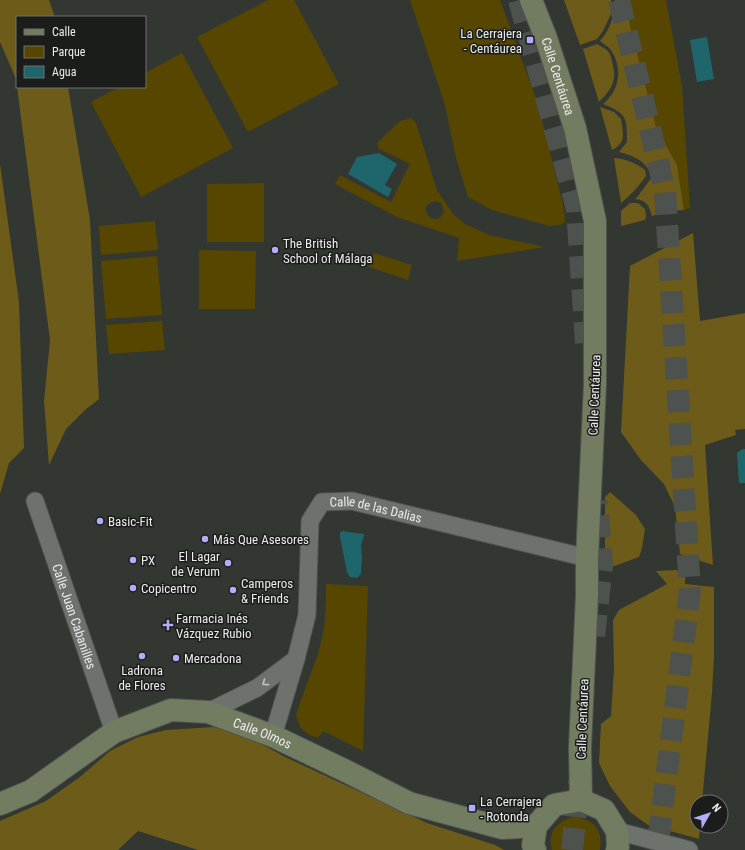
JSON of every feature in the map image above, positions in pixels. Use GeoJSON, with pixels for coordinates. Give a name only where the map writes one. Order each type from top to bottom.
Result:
{"type":"FeatureCollection","features":[{"type":"Feature","properties":{"kind":"street","name":"Calle Centáurea"},"geometry":{"type":"LineString","coordinates":[[531,0],[546,38],[575,128],[594,220],[596,289],[595,384],[580,747],[582,800]]}},
{"type":"Feature","properties":{"kind":"street","name":"Calle de las Dalias"},"geometry":{"type":"LineString","coordinates":[[273,736],[296,660],[307,616],[310,521],[322,502],[352,500],[587,558]]}},
{"type":"Feature","properties":{"kind":"street","name":"Calle Juan Cabanilles"},"geometry":{"type":"LineString","coordinates":[[34,502],[114,732]]}},
{"type":"Feature","properties":{"kind":"street"},"geometry":{"type":"LineString","coordinates":[[208,712],[257,688],[296,660]]}},
{"type":"Feature","properties":{"kind":"street","name":"Calle Olmos"},"geometry":{"type":"LineString","coordinates":[[0,804],[31,790],[114,732],[171,710],[208,712],[273,736],[408,802],[502,828],[536,826]]}},
{"type":"Feature","properties":{"kind":"street"},"geometry":{"type":"LineString","coordinates":[[534,850],[533,845],[536,826],[554,805],[582,800],[604,810],[617,840],[689,850]]}},
{"type":"Feature","properties":{"kind":"green space"},"geometry":{"type":"Polygon","coordinates":[[[268,0],[294,0],[339,84],[248,132],[197,37],[268,0]]]}},
{"type":"Feature","properties":{"kind":"green space"},"geometry":{"type":"Polygon","coordinates":[[[410,0],[500,0],[538,104],[564,209],[565,222],[560,225],[549,226],[492,210],[468,197],[456,158],[445,105],[410,0]]]}},
{"type":"Feature","properties":{"kind":"green space"},"geometry":{"type":"Polygon","coordinates":[[[630,0],[666,0],[682,86],[690,208],[684,210],[677,165],[656,127],[628,17],[630,0]]]}},
{"type":"Feature","properties":{"kind":"green space"},"geometry":{"type":"Polygon","coordinates":[[[182,53],[233,148],[141,197],[91,102],[117,88],[146,88],[146,72],[182,53]]]}},
{"type":"Feature","properties":{"kind":"green space"},"geometry":{"type":"Polygon","coordinates":[[[411,118],[416,123],[437,190],[453,214],[465,224],[489,235],[545,247],[457,261],[459,238],[397,217],[335,184],[340,175],[391,202],[410,164],[379,149],[377,143],[400,121],[411,118]],[[435,201],[429,204],[426,208],[428,216],[436,219],[440,217],[444,211],[441,203],[435,201]]]}},
{"type":"Feature","properties":{"kind":"green space"},"geometry":{"type":"Polygon","coordinates":[[[264,183],[264,242],[207,242],[207,184],[264,183]]]}},
{"type":"Feature","properties":{"kind":"green space"},"geometry":{"type":"Polygon","coordinates":[[[155,221],[158,250],[101,255],[99,226],[155,221]]]}},
{"type":"Feature","properties":{"kind":"green space"},"geometry":{"type":"Polygon","coordinates":[[[199,250],[256,251],[255,309],[199,309],[199,250]]]}},
{"type":"Feature","properties":{"kind":"green space"},"geometry":{"type":"Polygon","coordinates":[[[374,253],[412,265],[408,280],[369,267],[374,253]]]}},
{"type":"Feature","properties":{"kind":"green space"},"geometry":{"type":"Polygon","coordinates":[[[157,256],[162,315],[106,319],[101,261],[157,256]]]}},
{"type":"Feature","properties":{"kind":"green space"},"geometry":{"type":"Polygon","coordinates":[[[162,321],[165,350],[109,354],[106,325],[162,321]]]}},
{"type":"Feature","properties":{"kind":"green space"},"geometry":{"type":"Polygon","coordinates":[[[326,584],[368,586],[363,751],[323,731],[318,738],[308,734],[300,727],[296,715],[318,654],[324,629],[326,584]]]}},
{"type":"Feature","properties":{"kind":"green space"},"geometry":{"type":"Polygon","coordinates":[[[574,817],[587,820],[596,827],[600,837],[600,850],[552,850],[551,838],[555,828],[563,821],[574,817]]]}},
{"type":"Feature","properties":{"kind":"shaded area"},"geometry":{"type":"Polygon","coordinates":[[[0,0],[49,0],[55,16],[16,16],[16,79],[0,42],[0,0]]]}},
{"type":"Feature","properties":{"kind":"shaded area"},"geometry":{"type":"Polygon","coordinates":[[[564,0],[611,0],[611,14],[603,31],[597,39],[580,45],[564,0]]]}},
{"type":"Feature","properties":{"kind":"shaded area"},"geometry":{"type":"Polygon","coordinates":[[[615,0],[630,0],[628,17],[656,127],[677,165],[684,210],[667,211],[652,216],[650,209],[645,202],[635,199],[652,177],[650,171],[639,160],[630,155],[619,152],[627,142],[626,122],[621,114],[603,104],[615,89],[618,77],[616,60],[613,54],[609,48],[600,41],[607,32],[611,22],[615,0]]]}},
{"type":"Feature","properties":{"kind":"shaded area"},"geometry":{"type":"Polygon","coordinates":[[[597,44],[608,51],[612,60],[614,72],[612,86],[599,102],[583,49],[597,44]]]}},
{"type":"Feature","properties":{"kind":"shaded area"},"geometry":{"type":"Polygon","coordinates":[[[17,88],[68,88],[90,220],[99,399],[85,410],[66,429],[49,465],[44,401],[50,340],[17,88]]]}},
{"type":"Feature","properties":{"kind":"shaded area"},"geometry":{"type":"Polygon","coordinates":[[[600,107],[614,112],[621,119],[623,133],[622,141],[612,150],[600,107]]]}},
{"type":"Feature","properties":{"kind":"shaded area"},"geometry":{"type":"Polygon","coordinates":[[[614,158],[627,160],[638,165],[645,170],[646,176],[635,190],[621,203],[614,158]]]}},
{"type":"Feature","properties":{"kind":"shaded area"},"geometry":{"type":"Polygon","coordinates":[[[0,164],[19,302],[24,448],[9,463],[0,494],[0,164]]]}},
{"type":"Feature","properties":{"kind":"shaded area"},"geometry":{"type":"Polygon","coordinates":[[[630,203],[638,203],[645,209],[645,220],[621,226],[621,211],[630,203]]]}},
{"type":"Feature","properties":{"kind":"shaded area"},"geometry":{"type":"Polygon","coordinates":[[[693,233],[700,321],[745,313],[745,429],[735,430],[736,435],[705,445],[713,565],[680,554],[675,507],[664,484],[641,460],[621,432],[630,266],[693,233]]]}},
{"type":"Feature","properties":{"kind":"shaded area"},"geometry":{"type":"Polygon","coordinates":[[[610,492],[636,515],[645,529],[639,557],[609,568],[605,566],[605,497],[610,492]]]}},
{"type":"Feature","properties":{"kind":"shaded area"},"geometry":{"type":"Polygon","coordinates":[[[676,570],[685,575],[685,584],[714,587],[714,656],[712,693],[703,794],[689,794],[689,834],[699,834],[699,839],[648,825],[630,812],[610,786],[599,763],[601,724],[611,716],[614,669],[613,620],[619,610],[667,584],[656,571],[676,570]]]}},
{"type":"Feature","properties":{"kind":"shaded area"},"geometry":{"type":"Polygon","coordinates":[[[214,727],[255,740],[283,756],[427,823],[495,845],[504,850],[198,850],[138,831],[118,850],[0,850],[0,821],[46,801],[80,777],[110,751],[138,737],[166,730],[214,727]]]}},
{"type":"Feature","properties":{"kind":"water"},"geometry":{"type":"Polygon","coordinates":[[[707,37],[714,79],[697,82],[690,40],[707,37]]]}},
{"type":"Feature","properties":{"kind":"water"},"geometry":{"type":"Polygon","coordinates":[[[379,153],[397,164],[385,185],[392,189],[388,197],[348,174],[357,157],[379,153]]]}},
{"type":"Feature","properties":{"kind":"water"},"geometry":{"type":"Polygon","coordinates":[[[742,449],[745,449],[745,483],[739,483],[737,453],[742,449]]]}},
{"type":"Feature","properties":{"kind":"water"},"geometry":{"type":"Polygon","coordinates":[[[342,531],[364,534],[361,545],[361,574],[357,578],[350,577],[347,572],[340,537],[340,533],[342,531]]]}},
{"type":"Feature","properties":{"kind":"tunnel"},"geometry":{"type":"LineString","coordinates":[[519,0],[577,209],[586,343]]}},
{"type":"Feature","properties":{"kind":"tunnel"},"geometry":{"type":"LineString","coordinates":[[619,0],[665,191],[690,590],[657,850]]}},
{"type":"Feature","properties":{"kind":"tunnel"},"geometry":{"type":"LineString","coordinates":[[594,636],[602,566],[597,501]]}},
{"type":"Feature","properties":{"kind":"tunnel"},"geometry":{"type":"LineString","coordinates":[[572,850],[579,781]]}},
{"type":"Feature","properties":{"kind":"place","name":"La Cerrajera - Centáurea"},"geometry":{"type":"Point","coordinates":[530,40]}},
{"type":"Feature","properties":{"kind":"place","name":"The British School of Málaga"},"geometry":{"type":"Point","coordinates":[275,250]}},
{"type":"Feature","properties":{"kind":"place","name":"Basic-Fit"},"geometry":{"type":"Point","coordinates":[100,521]}},
{"type":"Feature","properties":{"kind":"place","name":"Más Que Asesores"},"geometry":{"type":"Point","coordinates":[205,539]}},
{"type":"Feature","properties":{"kind":"place","name":"PX"},"geometry":{"type":"Point","coordinates":[133,560]}},
{"type":"Feature","properties":{"kind":"place","name":"El Lagar de Verum"},"geometry":{"type":"Point","coordinates":[228,563]}},
{"type":"Feature","properties":{"kind":"place","name":"Copicentro"},"geometry":{"type":"Point","coordinates":[133,588]}},
{"type":"Feature","properties":{"kind":"place","name":"Camperos & Friends"},"geometry":{"type":"Point","coordinates":[233,590]}},
{"type":"Feature","properties":{"kind":"place","name":"Farmacia Inés Vázquez Rubio"},"geometry":{"type":"Point","coordinates":[168,625]}},
{"type":"Feature","properties":{"kind":"place","name":"Ladrona de Flores"},"geometry":{"type":"Point","coordinates":[142,656]}},
{"type":"Feature","properties":{"kind":"place","name":"Mercadona"},"geometry":{"type":"Point","coordinates":[176,658]}},
{"type":"Feature","properties":{"kind":"place","name":"La Cerrajera - Rotonda"},"geometry":{"type":"Point","coordinates":[472,808]}}]}
